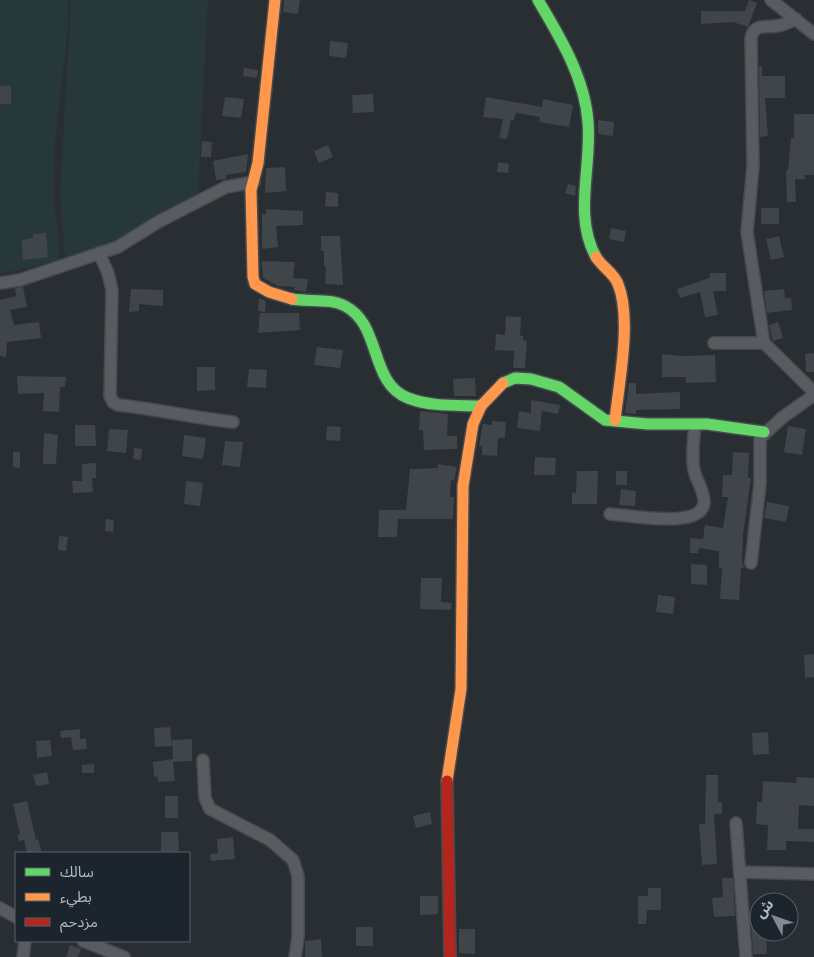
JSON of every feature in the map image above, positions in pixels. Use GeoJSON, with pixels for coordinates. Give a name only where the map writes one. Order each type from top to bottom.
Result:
{"type":"FeatureCollection","features":[{"type":"Feature","properties":{"kind":"street"},"geometry":{"type":"LineString","coordinates":[[275,0],[258,163],[251,204],[254,256],[253,277],[255,284],[282,297],[301,301],[340,303],[348,307],[367,327],[390,384],[397,393],[420,402],[482,406]]}},
{"type":"Feature","properties":{"kind":"street"},"geometry":{"type":"LineString","coordinates":[[538,0],[560,37],[588,112],[590,137],[585,228],[590,245],[600,263],[611,274],[622,295],[622,349],[615,420]]}},
{"type":"Feature","properties":{"kind":"street"},"geometry":{"type":"LineString","coordinates":[[771,0],[814,34]]}},
{"type":"Feature","properties":{"kind":"street"},"geometry":{"type":"LineString","coordinates":[[751,562],[760,484],[759,445],[764,432],[814,394],[764,343],[747,232],[753,166],[752,33],[760,26],[777,26],[796,19]]}},
{"type":"Feature","properties":{"kind":"street"},"geometry":{"type":"LineString","coordinates":[[0,282],[20,280],[118,247],[158,222],[226,187],[254,182]]}},
{"type":"Feature","properties":{"kind":"street"},"geometry":{"type":"LineString","coordinates":[[99,254],[108,273],[112,290],[109,366],[112,402],[118,405],[174,412],[189,417],[233,422]]}},
{"type":"Feature","properties":{"kind":"street"},"geometry":{"type":"LineString","coordinates":[[714,343],[764,343]]}},
{"type":"Feature","properties":{"kind":"street"},"geometry":{"type":"LineString","coordinates":[[450,957],[447,782],[461,689],[462,502],[468,450],[474,424],[482,406],[499,385],[508,380],[531,379],[572,394],[597,416],[605,420],[647,424],[695,424],[745,428],[764,432]]}},
{"type":"Feature","properties":{"kind":"street"},"geometry":{"type":"LineString","coordinates":[[610,514],[663,518],[687,518],[698,515],[703,508],[704,500],[703,490],[694,468],[695,424]]}},
{"type":"Feature","properties":{"kind":"street"},"geometry":{"type":"LineString","coordinates":[[203,760],[205,798],[210,809],[227,819],[258,832],[284,850],[293,860],[298,876],[298,938],[295,957]]}},
{"type":"Feature","properties":{"kind":"street"},"geometry":{"type":"LineString","coordinates":[[736,823],[746,957]]}},
{"type":"Feature","properties":{"kind":"street"},"geometry":{"type":"LineString","coordinates":[[740,872],[814,874]]}},
{"type":"Feature","properties":{"kind":"street"},"geometry":{"type":"LineString","coordinates":[[0,908],[15,916]]}},
{"type":"Feature","properties":{"kind":"street"},"geometry":{"type":"LineString","coordinates":[[23,957],[25,942]]}},
{"type":"Feature","properties":{"kind":"street"},"geometry":{"type":"LineString","coordinates":[[86,942],[124,957]]}},
{"type":"Feature","properties":{"kind":"shaded area"},"geometry":{"type":"Polygon","coordinates":[[[0,0],[68,0],[69,20],[54,149],[54,197],[60,260],[0,274],[0,0]]]}},
{"type":"Feature","properties":{"kind":"shaded area"},"geometry":{"type":"Polygon","coordinates":[[[71,0],[208,0],[198,193],[114,241],[65,259],[60,193],[71,0]]]}},
{"type":"Feature","properties":{"kind":"building"},"geometry":{"type":"Polygon","coordinates":[[[284,0],[300,0],[298,14],[283,12],[284,0]]]}},
{"type":"Feature","properties":{"kind":"building"},"geometry":{"type":"Polygon","coordinates":[[[749,0],[757,3],[748,27],[733,22],[701,24],[701,11],[745,11],[749,0]]]}},
{"type":"Feature","properties":{"kind":"building"},"geometry":{"type":"Polygon","coordinates":[[[330,41],[348,43],[346,58],[329,56],[330,41]]]}},
{"type":"Feature","properties":{"kind":"building"},"geometry":{"type":"Polygon","coordinates":[[[759,66],[762,66],[762,76],[785,76],[785,98],[765,98],[768,136],[760,137],[759,66]]]}},
{"type":"Feature","properties":{"kind":"building"},"geometry":{"type":"Polygon","coordinates":[[[244,68],[258,70],[257,78],[243,76],[244,68]]]}},
{"type":"Feature","properties":{"kind":"building"},"geometry":{"type":"Polygon","coordinates":[[[0,86],[11,86],[11,104],[0,104],[0,86]]]}},
{"type":"Feature","properties":{"kind":"building"},"geometry":{"type":"Polygon","coordinates":[[[373,94],[374,112],[353,113],[352,95],[373,94]]]}},
{"type":"Feature","properties":{"kind":"building"},"geometry":{"type":"Polygon","coordinates":[[[225,97],[244,99],[241,118],[222,116],[225,97]]]}},
{"type":"Feature","properties":{"kind":"building"},"geometry":{"type":"Polygon","coordinates":[[[486,97],[542,107],[543,99],[573,105],[569,127],[539,122],[540,117],[516,113],[514,120],[511,120],[507,139],[499,138],[503,119],[483,117],[486,97]]]}},
{"type":"Feature","properties":{"kind":"building"},"geometry":{"type":"Polygon","coordinates":[[[794,114],[814,114],[814,175],[805,175],[805,179],[795,179],[796,202],[787,202],[786,170],[788,170],[791,138],[794,138],[794,114]]]}},
{"type":"Feature","properties":{"kind":"building"},"geometry":{"type":"Polygon","coordinates":[[[598,120],[614,122],[613,136],[598,134],[598,120]]]}},
{"type":"Feature","properties":{"kind":"building"},"geometry":{"type":"Polygon","coordinates":[[[202,141],[212,142],[211,157],[201,157],[202,141]]]}},
{"type":"Feature","properties":{"kind":"building"},"geometry":{"type":"Polygon","coordinates":[[[328,145],[333,157],[319,163],[314,151],[328,145]]]}},
{"type":"Feature","properties":{"kind":"building"},"geometry":{"type":"Polygon","coordinates":[[[248,154],[246,172],[226,175],[226,179],[216,180],[213,161],[248,154]]]}},
{"type":"Feature","properties":{"kind":"building"},"geometry":{"type":"Polygon","coordinates":[[[498,162],[509,164],[508,173],[497,172],[498,162]]]}},
{"type":"Feature","properties":{"kind":"building"},"geometry":{"type":"Polygon","coordinates":[[[285,167],[286,191],[265,193],[266,168],[285,167]]]}},
{"type":"Feature","properties":{"kind":"building"},"geometry":{"type":"Polygon","coordinates":[[[568,184],[576,186],[575,196],[565,193],[568,184]]]}},
{"type":"Feature","properties":{"kind":"building"},"geometry":{"type":"Polygon","coordinates":[[[326,192],[338,193],[338,207],[325,206],[326,192]]]}},
{"type":"Feature","properties":{"kind":"building"},"geometry":{"type":"Polygon","coordinates":[[[761,208],[779,208],[779,224],[761,224],[761,208]]]}},
{"type":"Feature","properties":{"kind":"building"},"geometry":{"type":"Polygon","coordinates":[[[266,209],[303,211],[303,225],[276,226],[278,247],[262,249],[262,214],[266,214],[266,209]]]}},
{"type":"Feature","properties":{"kind":"building"},"geometry":{"type":"Polygon","coordinates":[[[611,228],[626,231],[624,242],[609,239],[611,228]]]}},
{"type":"Feature","properties":{"kind":"building"},"geometry":{"type":"Polygon","coordinates":[[[46,233],[48,257],[23,260],[22,240],[33,238],[33,234],[46,233]]]}},
{"type":"Feature","properties":{"kind":"building"},"geometry":{"type":"Polygon","coordinates":[[[321,236],[340,236],[343,285],[325,284],[326,267],[324,266],[324,251],[321,251],[321,236]]]}},
{"type":"Feature","properties":{"kind":"building"},"geometry":{"type":"Polygon","coordinates":[[[779,236],[784,257],[771,260],[766,239],[779,236]]]}},
{"type":"Feature","properties":{"kind":"building"},"geometry":{"type":"Polygon","coordinates":[[[262,261],[295,262],[293,278],[308,279],[306,292],[294,290],[295,287],[278,286],[263,278],[262,261]]]}},
{"type":"Feature","properties":{"kind":"building"},"geometry":{"type":"Polygon","coordinates":[[[710,273],[726,273],[726,291],[713,291],[718,315],[705,317],[700,292],[680,298],[677,289],[710,278],[710,273]]]}},
{"type":"Feature","properties":{"kind":"building"},"geometry":{"type":"Polygon","coordinates":[[[23,287],[27,307],[10,310],[14,325],[39,322],[41,338],[7,342],[6,357],[0,356],[0,300],[16,296],[15,288],[23,287]]]}},
{"type":"Feature","properties":{"kind":"building"},"geometry":{"type":"Polygon","coordinates":[[[131,289],[163,290],[163,306],[139,304],[139,311],[129,312],[131,289]]]}},
{"type":"Feature","properties":{"kind":"building"},"geometry":{"type":"Polygon","coordinates":[[[784,289],[785,298],[791,298],[792,310],[767,313],[764,291],[784,289]]]}},
{"type":"Feature","properties":{"kind":"building"},"geometry":{"type":"Polygon","coordinates":[[[259,298],[266,301],[265,312],[258,311],[259,298]]]}},
{"type":"Feature","properties":{"kind":"building"},"geometry":{"type":"Polygon","coordinates":[[[260,313],[299,313],[300,330],[258,333],[260,313]]]}},
{"type":"Feature","properties":{"kind":"building"},"geometry":{"type":"Polygon","coordinates":[[[506,316],[521,317],[520,336],[523,336],[523,340],[527,341],[525,368],[513,368],[514,351],[495,350],[496,334],[505,335],[506,316]]]}},
{"type":"Feature","properties":{"kind":"building"},"geometry":{"type":"Polygon","coordinates":[[[778,322],[783,338],[773,341],[769,325],[778,322]]]}},
{"type":"Feature","properties":{"kind":"building"},"geometry":{"type":"Polygon","coordinates":[[[317,347],[343,350],[340,368],[314,365],[317,347]]]}},
{"type":"Feature","properties":{"kind":"building"},"geometry":{"type":"Polygon","coordinates":[[[814,353],[814,372],[806,372],[805,354],[814,353]]]}},
{"type":"Feature","properties":{"kind":"building"},"geometry":{"type":"Polygon","coordinates":[[[662,354],[681,356],[715,355],[716,382],[686,383],[686,377],[662,377],[662,354]]]}},
{"type":"Feature","properties":{"kind":"building"},"geometry":{"type":"Polygon","coordinates":[[[197,367],[215,367],[215,390],[197,391],[197,367]]]}},
{"type":"Feature","properties":{"kind":"building"},"geometry":{"type":"Polygon","coordinates":[[[249,369],[267,370],[266,388],[247,387],[249,369]]]}},
{"type":"Feature","properties":{"kind":"building"},"geometry":{"type":"Polygon","coordinates":[[[17,376],[66,377],[65,387],[60,387],[59,412],[43,411],[44,393],[18,394],[17,376]]]}},
{"type":"Feature","properties":{"kind":"building"},"geometry":{"type":"Polygon","coordinates":[[[475,378],[476,396],[454,396],[453,379],[475,378]]]}},
{"type":"Feature","properties":{"kind":"building"},"geometry":{"type":"Polygon","coordinates":[[[629,383],[636,383],[636,394],[680,392],[680,409],[636,410],[636,414],[625,413],[629,383]]]}},
{"type":"Feature","properties":{"kind":"building"},"geometry":{"type":"Polygon","coordinates":[[[531,400],[560,405],[558,414],[542,411],[540,431],[517,428],[519,411],[531,413],[531,400]]]}},
{"type":"Feature","properties":{"kind":"building"},"geometry":{"type":"Polygon","coordinates":[[[420,411],[448,414],[447,436],[457,436],[457,449],[424,450],[423,430],[419,430],[420,411]]]}},
{"type":"Feature","properties":{"kind":"building"},"geometry":{"type":"Polygon","coordinates":[[[492,421],[506,422],[505,438],[498,438],[497,456],[482,455],[482,446],[479,446],[482,427],[483,424],[492,425],[492,421]]]}},
{"type":"Feature","properties":{"kind":"building"},"geometry":{"type":"Polygon","coordinates":[[[75,425],[95,425],[96,446],[75,446],[75,425]]]}},
{"type":"Feature","properties":{"kind":"building"},"geometry":{"type":"Polygon","coordinates":[[[327,426],[341,427],[340,441],[326,440],[327,426]]]}},
{"type":"Feature","properties":{"kind":"building"},"geometry":{"type":"Polygon","coordinates":[[[788,426],[806,429],[802,455],[784,452],[788,426]]]}},
{"type":"Feature","properties":{"kind":"building"},"geometry":{"type":"Polygon","coordinates":[[[109,429],[128,430],[126,453],[107,451],[109,429]]]}},
{"type":"Feature","properties":{"kind":"building"},"geometry":{"type":"Polygon","coordinates":[[[44,433],[58,435],[56,464],[43,464],[44,433]]]}},
{"type":"Feature","properties":{"kind":"building"},"geometry":{"type":"Polygon","coordinates":[[[184,435],[206,438],[203,459],[182,456],[184,435]]]}},
{"type":"Feature","properties":{"kind":"building"},"geometry":{"type":"Polygon","coordinates":[[[225,441],[243,442],[240,467],[222,465],[225,441]]]}},
{"type":"Feature","properties":{"kind":"building"},"geometry":{"type":"Polygon","coordinates":[[[134,448],[142,449],[141,460],[133,459],[134,448]]]}},
{"type":"Feature","properties":{"kind":"building"},"geometry":{"type":"Polygon","coordinates":[[[13,452],[20,452],[20,468],[13,467],[13,452]]]}},
{"type":"Feature","properties":{"kind":"building"},"geometry":{"type":"Polygon","coordinates":[[[733,452],[749,453],[748,478],[751,478],[743,535],[742,561],[744,568],[741,568],[739,600],[720,599],[722,568],[719,568],[719,551],[699,548],[698,553],[690,553],[690,538],[703,539],[705,525],[723,528],[728,497],[722,497],[723,475],[732,475],[733,452]]]}},
{"type":"Feature","properties":{"kind":"building"},"geometry":{"type":"Polygon","coordinates":[[[535,457],[556,458],[555,475],[534,475],[535,457]]]}},
{"type":"Feature","properties":{"kind":"building"},"geometry":{"type":"Polygon","coordinates":[[[96,463],[96,478],[92,478],[93,492],[73,493],[72,481],[82,481],[82,464],[96,463]]]}},
{"type":"Feature","properties":{"kind":"building"},"geometry":{"type":"Polygon","coordinates":[[[438,464],[457,467],[454,481],[451,480],[450,497],[454,497],[453,519],[398,519],[397,537],[378,537],[379,510],[406,510],[410,469],[438,468],[438,464]]]}},
{"type":"Feature","properties":{"kind":"building"},"geometry":{"type":"Polygon","coordinates":[[[577,471],[598,471],[597,504],[572,504],[572,492],[576,493],[577,471]]]}},
{"type":"Feature","properties":{"kind":"building"},"geometry":{"type":"Polygon","coordinates":[[[616,471],[627,471],[627,485],[616,485],[616,471]]]}},
{"type":"Feature","properties":{"kind":"building"},"geometry":{"type":"Polygon","coordinates":[[[186,481],[203,483],[200,506],[184,504],[186,481]]]}},
{"type":"Feature","properties":{"kind":"building"},"geometry":{"type":"Polygon","coordinates":[[[621,489],[636,491],[635,506],[619,505],[621,489]]]}},
{"type":"Feature","properties":{"kind":"building"},"geometry":{"type":"Polygon","coordinates":[[[767,502],[789,506],[786,522],[764,518],[767,502]]]}},
{"type":"Feature","properties":{"kind":"building"},"geometry":{"type":"Polygon","coordinates":[[[106,519],[114,520],[113,532],[105,531],[106,519]]]}},
{"type":"Feature","properties":{"kind":"building"},"geometry":{"type":"Polygon","coordinates":[[[59,536],[68,537],[66,551],[58,550],[59,536]]]}},
{"type":"Feature","properties":{"kind":"building"},"geometry":{"type":"Polygon","coordinates":[[[691,564],[707,565],[707,585],[691,584],[691,564]]]}},
{"type":"Feature","properties":{"kind":"building"},"geometry":{"type":"Polygon","coordinates":[[[421,578],[442,578],[441,602],[452,603],[451,610],[420,609],[421,578]]]}},
{"type":"Feature","properties":{"kind":"building"},"geometry":{"type":"Polygon","coordinates":[[[658,595],[675,597],[673,614],[656,612],[658,595]]]}},
{"type":"Feature","properties":{"kind":"building"},"geometry":{"type":"Polygon","coordinates":[[[814,654],[814,677],[805,678],[804,655],[814,654]]]}},
{"type":"Feature","properties":{"kind":"building"},"geometry":{"type":"Polygon","coordinates":[[[170,727],[172,746],[155,747],[154,728],[170,727]]]}},
{"type":"Feature","properties":{"kind":"building"},"geometry":{"type":"Polygon","coordinates":[[[80,729],[80,739],[86,738],[87,749],[73,750],[71,737],[61,738],[60,731],[80,729]]]}},
{"type":"Feature","properties":{"kind":"building"},"geometry":{"type":"Polygon","coordinates":[[[768,732],[769,754],[753,755],[752,733],[768,732]]]}},
{"type":"Feature","properties":{"kind":"building"},"geometry":{"type":"Polygon","coordinates":[[[192,739],[192,761],[173,762],[175,781],[158,782],[157,776],[154,777],[153,762],[173,759],[172,740],[192,739]]]}},
{"type":"Feature","properties":{"kind":"building"},"geometry":{"type":"Polygon","coordinates":[[[50,740],[52,756],[37,758],[36,741],[50,740]]]}},
{"type":"Feature","properties":{"kind":"building"},"geometry":{"type":"Polygon","coordinates":[[[94,764],[94,773],[82,773],[82,765],[94,764]]]}},
{"type":"Feature","properties":{"kind":"building"},"geometry":{"type":"Polygon","coordinates":[[[47,772],[49,784],[36,786],[33,775],[47,772]]]}},
{"type":"Feature","properties":{"kind":"building"},"geometry":{"type":"Polygon","coordinates":[[[706,775],[718,775],[718,802],[722,802],[722,814],[714,814],[717,864],[702,865],[699,824],[705,824],[706,775]]]}},
{"type":"Feature","properties":{"kind":"building"},"geometry":{"type":"Polygon","coordinates":[[[797,777],[814,778],[814,806],[799,805],[798,829],[814,829],[814,842],[786,841],[786,850],[767,850],[768,825],[756,824],[757,802],[762,802],[763,781],[796,783],[797,777]]]}},
{"type":"Feature","properties":{"kind":"building"},"geometry":{"type":"Polygon","coordinates":[[[165,796],[178,796],[178,818],[165,818],[165,796]]]}},
{"type":"Feature","properties":{"kind":"building"},"geometry":{"type":"Polygon","coordinates":[[[27,801],[36,840],[38,839],[42,852],[27,852],[24,840],[19,841],[17,834],[20,834],[13,804],[27,801]]]}},
{"type":"Feature","properties":{"kind":"building"},"geometry":{"type":"Polygon","coordinates":[[[430,812],[432,824],[416,828],[413,816],[430,812]]]}},
{"type":"Feature","properties":{"kind":"building"},"geometry":{"type":"Polygon","coordinates":[[[161,832],[178,832],[179,851],[161,852],[161,832]]]}},
{"type":"Feature","properties":{"kind":"building"},"geometry":{"type":"Polygon","coordinates":[[[233,837],[235,859],[211,861],[210,854],[218,853],[217,839],[233,837]]]}},
{"type":"Feature","properties":{"kind":"building"},"geometry":{"type":"Polygon","coordinates":[[[722,878],[733,878],[735,916],[714,917],[712,898],[723,897],[722,878]]]}},
{"type":"Feature","properties":{"kind":"building"},"geometry":{"type":"Polygon","coordinates":[[[648,888],[661,888],[661,910],[647,910],[646,924],[638,924],[638,896],[648,896],[648,888]]]}},
{"type":"Feature","properties":{"kind":"building"},"geometry":{"type":"Polygon","coordinates":[[[420,896],[438,896],[438,914],[420,915],[420,896]]]}},
{"type":"Feature","properties":{"kind":"building"},"geometry":{"type":"Polygon","coordinates":[[[356,927],[373,927],[373,946],[356,946],[356,927]]]}},
{"type":"Feature","properties":{"kind":"building"},"geometry":{"type":"Polygon","coordinates":[[[459,929],[475,929],[475,954],[459,953],[459,929]]]}},
{"type":"Feature","properties":{"kind":"building"},"geometry":{"type":"Polygon","coordinates":[[[321,939],[322,957],[305,957],[305,941],[321,939]]]}},
{"type":"Feature","properties":{"kind":"building"},"geometry":{"type":"Polygon","coordinates":[[[752,942],[766,942],[767,954],[753,954],[752,942]]]}},
{"type":"Feature","properties":{"kind":"building"},"geometry":{"type":"Polygon","coordinates":[[[70,945],[81,949],[78,957],[66,957],[70,945]]]}},
{"type":"Feature","properties":{"kind":"traffic: fast"},"geometry":{"type":"LineString","coordinates":[[538,0],[570,58],[577,74],[586,106],[589,139],[584,208],[589,241],[596,257]]}},
{"type":"Feature","properties":{"kind":"traffic: fast"},"geometry":{"type":"LineString","coordinates":[[292,299],[333,302],[345,306],[357,315],[365,326],[387,380],[396,391],[408,398],[435,404],[481,406]]}},
{"type":"Feature","properties":{"kind":"traffic: fast"},"geometry":{"type":"LineString","coordinates":[[503,383],[515,378],[531,379],[559,387],[605,420],[647,424],[707,424],[764,432]]}},
{"type":"Feature","properties":{"kind":"traffic: slow"},"geometry":{"type":"LineString","coordinates":[[275,0],[258,163],[251,190],[253,277],[255,284],[269,292],[292,299]]}},
{"type":"Feature","properties":{"kind":"traffic: slow"},"geometry":{"type":"LineString","coordinates":[[596,257],[611,273],[618,284],[624,314],[623,351],[615,420]]}},
{"type":"Feature","properties":{"kind":"traffic: slow"},"geometry":{"type":"LineString","coordinates":[[447,781],[461,689],[463,486],[473,424],[481,406],[503,383]]}},
{"type":"Feature","properties":{"kind":"traffic: jam"},"geometry":{"type":"LineString","coordinates":[[447,781],[450,957]]}}]}
